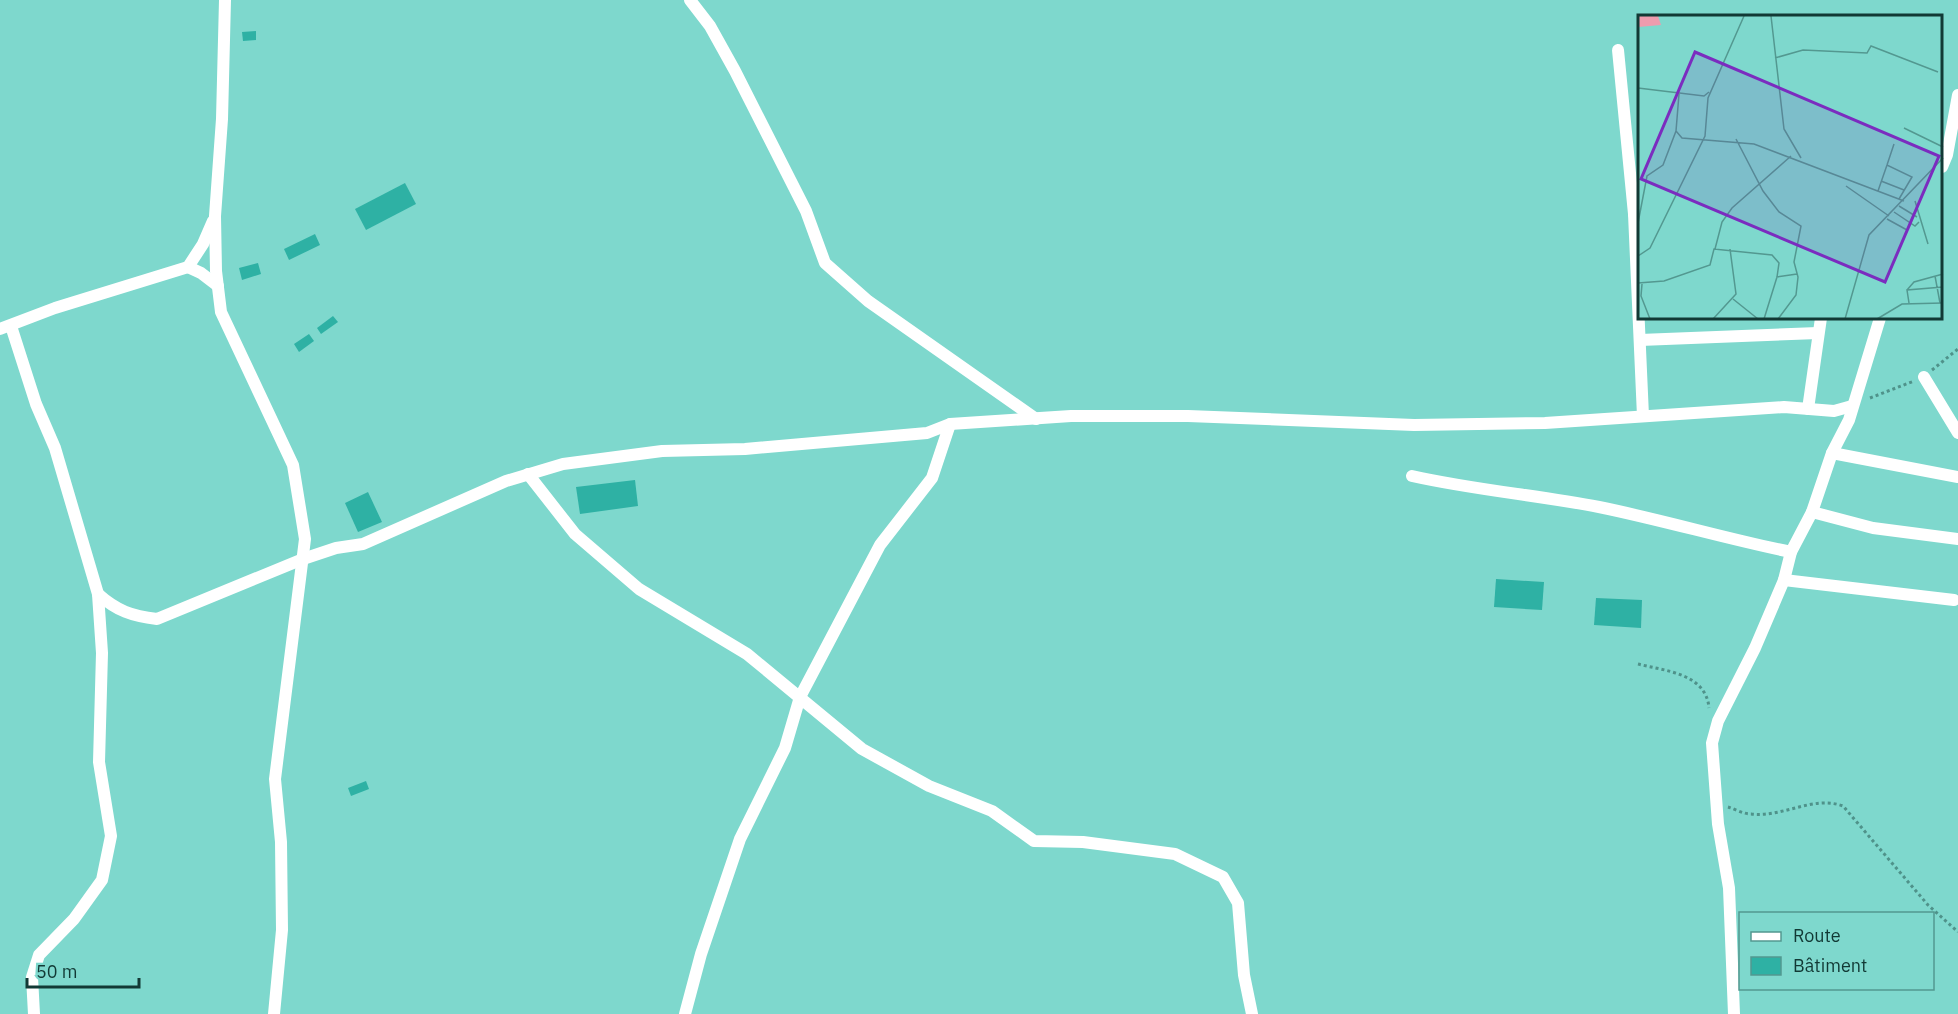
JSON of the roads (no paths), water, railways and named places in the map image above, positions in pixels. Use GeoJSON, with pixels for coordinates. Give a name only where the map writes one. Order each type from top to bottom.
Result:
{"type":"FeatureCollection","features":[{"type":"Feature","properties":{"kind":"street"},"geometry":{"type":"LineString","coordinates":[[225,0],[222,119],[215,216],[221,312],[293,465],[302,507],[305,539],[275,778],[281,842],[282,930],[274,1014]]}},
{"type":"Feature","properties":{"kind":"street"},"geometry":{"type":"LineString","coordinates":[[690,0],[710,26],[735,71],[806,211],[825,263],[868,302],[1036,419]]}},
{"type":"Feature","properties":{"kind":"street"},"geometry":{"type":"LineString","coordinates":[[1618,50],[1637,214],[1638,256]]}},
{"type":"Feature","properties":{"kind":"street"},"geometry":{"type":"LineString","coordinates":[[1943,163],[1947,155],[1958,95]]}},
{"type":"Feature","properties":{"kind":"street"},"geometry":{"type":"LineString","coordinates":[[34,1014],[32,977],[39,955],[74,919],[102,880],[111,836],[99,762],[102,653],[98,594],[55,447],[5,328],[55,308],[188,267],[203,244],[215,216]]}},
{"type":"Feature","properties":{"kind":"street"},"geometry":{"type":"LineString","coordinates":[[188,267],[201,273],[218,286]]}},
{"type":"Feature","properties":{"kind":"street"},"geometry":{"type":"LineString","coordinates":[[1640,320],[1643,416]]}},
{"type":"Feature","properties":{"kind":"street"},"geometry":{"type":"LineString","coordinates":[[1808,408],[1821,320]]}},
{"type":"Feature","properties":{"kind":"street"},"geometry":{"type":"LineString","coordinates":[[1734,1014],[1727,864],[1715,802],[1712,743],[1718,721],[1755,648],[1784,580],[1791,552],[1812,512],[1832,453],[1849,420],[1879,320]]}},
{"type":"Feature","properties":{"kind":"street"},"geometry":{"type":"LineString","coordinates":[[1640,340],[1818,333]]}},
{"type":"Feature","properties":{"kind":"street"},"geometry":{"type":"LineString","coordinates":[[1924,377],[1958,433]]}},
{"type":"Feature","properties":{"kind":"street"},"geometry":{"type":"LineString","coordinates":[[98,594],[112,607],[131,616],[157,619],[303,559],[336,548],[363,544],[506,481],[563,464],[662,451],[745,449],[927,433],[950,424],[1036,419],[1188,416],[1414,425],[1545,423],[1736,409],[1808,408],[1834,411],[1852,406]]}},
{"type":"Feature","properties":{"kind":"street"},"geometry":{"type":"LineString","coordinates":[[685,1014],[701,954],[740,839],[785,748],[800,698],[880,545],[932,477],[950,424]]}},
{"type":"Feature","properties":{"kind":"street"},"geometry":{"type":"LineString","coordinates":[[1832,453],[1958,477]]}},
{"type":"Feature","properties":{"kind":"street"},"geometry":{"type":"LineString","coordinates":[[528,474],[575,534],[639,589],[747,654],[862,749],[929,786],[992,811],[1034,841],[1083,842],[1175,854],[1224,877],[1238,903],[1244,975],[1252,1014]]}},
{"type":"Feature","properties":{"kind":"street"},"geometry":{"type":"LineString","coordinates":[[1412,476],[1463,487],[1598,507],[1722,538],[1791,552]]}},
{"type":"Feature","properties":{"kind":"street"},"geometry":{"type":"LineString","coordinates":[[1812,512],[1873,528],[1958,539]]}},
{"type":"Feature","properties":{"kind":"street"},"geometry":{"type":"LineString","coordinates":[[1784,580],[1954,600]]}}]}
